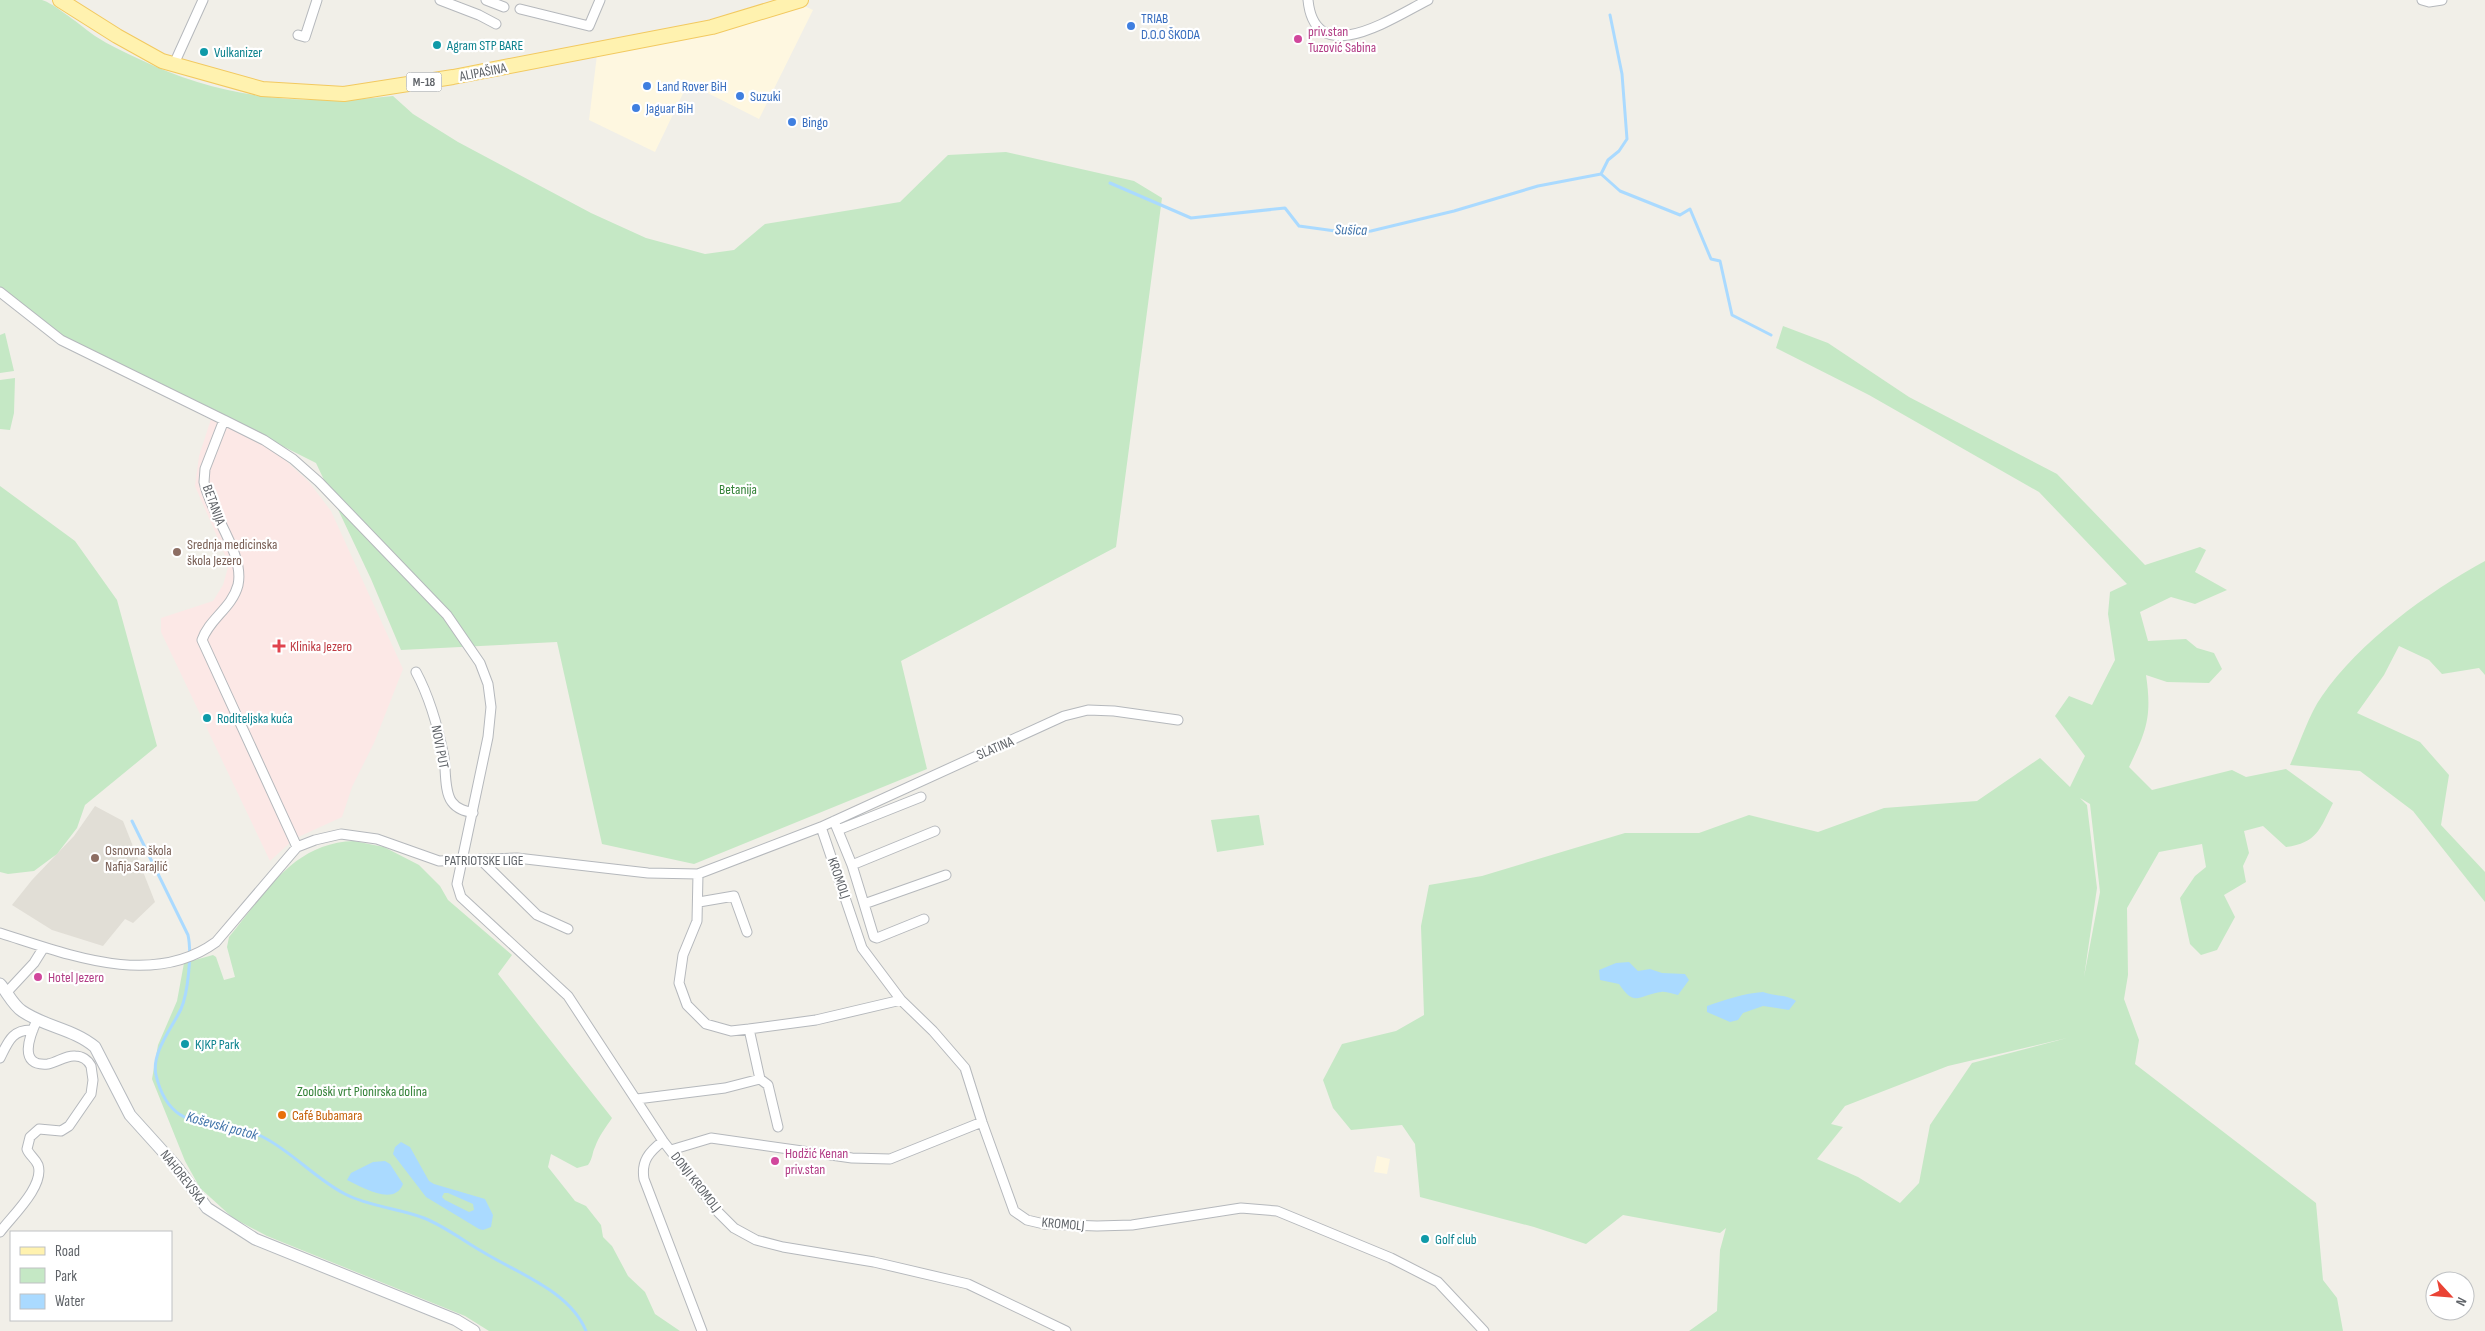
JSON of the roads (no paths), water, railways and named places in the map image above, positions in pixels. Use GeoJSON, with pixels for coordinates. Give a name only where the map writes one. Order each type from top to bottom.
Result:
{"type":"FeatureCollection","features":[{"type":"Feature","properties":{"kind":"main road","name":"ALIPAŠINA"},"geometry":{"type":"LineString","coordinates":[[60,0],[141,51],[162,61],[262,89],[344,94],[453,77],[693,31],[801,0]]}},
{"type":"Feature","properties":{"kind":"street"},"geometry":{"type":"LineString","coordinates":[[174,64],[203,0]]}},
{"type":"Feature","properties":{"kind":"street"},"geometry":{"type":"LineString","coordinates":[[298,35],[305,37],[317,0]]}},
{"type":"Feature","properties":{"kind":"street"},"geometry":{"type":"LineString","coordinates":[[440,0],[496,24]]}},
{"type":"Feature","properties":{"kind":"street"},"geometry":{"type":"LineString","coordinates":[[486,0],[504,7]]}},
{"type":"Feature","properties":{"kind":"street"},"geometry":{"type":"LineString","coordinates":[[520,9],[589,26],[600,0]]}},
{"type":"Feature","properties":{"kind":"street"},"geometry":{"type":"LineString","coordinates":[[1308,0],[1309,15],[1319,29],[1338,37],[1351,36],[1385,22],[1428,0]]}},
{"type":"Feature","properties":{"kind":"street"},"geometry":{"type":"LineString","coordinates":[[2422,0],[2429,2],[2442,0]]}},
{"type":"Feature","properties":{"kind":"street"},"geometry":{"type":"LineString","coordinates":[[0,292],[61,340],[224,420]]}},
{"type":"Feature","properties":{"kind":"street","name":"DONJI KROMOLJ"},"geometry":{"type":"LineString","coordinates":[[224,420],[264,440],[293,459],[319,482],[447,615],[466,640],[485,673],[492,707],[473,813],[457,884],[461,897],[568,996],[663,1141],[718,1212],[734,1228],[756,1240],[783,1248],[874,1262],[968,1284],[1066,1331]]}},
{"type":"Feature","properties":{"kind":"street","name":"BETANIJA"},"geometry":{"type":"LineString","coordinates":[[224,420],[208,461],[204,482],[235,557],[238,584],[227,606],[205,631],[202,640],[297,847]]}},
{"type":"Feature","properties":{"kind":"street","name":"NOVI PUT"},"geometry":{"type":"LineString","coordinates":[[416,672],[424,687],[435,719],[444,757],[450,798],[458,807],[473,813]]}},
{"type":"Feature","properties":{"kind":"street","name":"SLATINA"},"geometry":{"type":"LineString","coordinates":[[821,827],[1064,716],[1088,710],[1114,711],[1178,720]]}},
{"type":"Feature","properties":{"kind":"street"},"geometry":{"type":"LineString","coordinates":[[838,830],[921,797]]}},
{"type":"Feature","properties":{"kind":"street"},"geometry":{"type":"LineString","coordinates":[[834,821],[852,865],[874,937],[877,938],[924,919]]}},
{"type":"Feature","properties":{"kind":"street","name":"PATRIOTSKE LIGE"},"geometry":{"type":"LineString","coordinates":[[297,847],[315,840],[341,834],[378,839],[439,861],[518,858],[648,873],[698,874],[821,827]]}},
{"type":"Feature","properties":{"kind":"street","name":"KROMOLJ"},"geometry":{"type":"LineString","coordinates":[[821,827],[862,948],[901,1000],[965,1068],[1014,1211],[1027,1220],[1052,1224],[1132,1226],[1241,1208],[1277,1211],[1400,1262],[1438,1282],[1484,1331]]}},
{"type":"Feature","properties":{"kind":"street"},"geometry":{"type":"LineString","coordinates":[[852,865],[935,831]]}},
{"type":"Feature","properties":{"kind":"street"},"geometry":{"type":"LineString","coordinates":[[4,934],[101,962],[130,966],[164,963],[182,959],[198,953],[216,942],[297,847]]}},
{"type":"Feature","properties":{"kind":"street"},"geometry":{"type":"LineString","coordinates":[[480,859],[537,915],[568,929]]}},
{"type":"Feature","properties":{"kind":"street"},"geometry":{"type":"LineString","coordinates":[[698,874],[699,902],[697,921],[681,966],[679,982],[687,1005],[706,1024],[731,1031],[749,1029],[816,1020],[901,1000]]}},
{"type":"Feature","properties":{"kind":"street"},"geometry":{"type":"LineString","coordinates":[[864,904],[946,875]]}},
{"type":"Feature","properties":{"kind":"street"},"geometry":{"type":"LineString","coordinates":[[699,902],[734,896],[747,932]]}},
{"type":"Feature","properties":{"kind":"street"},"geometry":{"type":"LineString","coordinates":[[3,988],[34,964],[44,947]]}},
{"type":"Feature","properties":{"kind":"street","name":"NAHOREVSKA"},"geometry":{"type":"LineString","coordinates":[[3,988],[20,1010],[35,1025],[87,1040],[95,1047],[130,1115],[176,1166],[207,1208],[255,1238],[456,1320],[474,1331]]}},
{"type":"Feature","properties":{"kind":"street"},"geometry":{"type":"LineString","coordinates":[[0,1058],[13,1035],[18,1031],[35,1025]]}},
{"type":"Feature","properties":{"kind":"street"},"geometry":{"type":"LineString","coordinates":[[0,1232],[22,1209],[38,1175],[38,1164],[27,1149],[30,1137],[39,1129],[60,1131],[68,1126],[91,1094],[93,1087],[91,1066],[84,1059],[76,1056],[42,1064],[32,1059],[27,1050],[27,1043],[35,1025]]}},
{"type":"Feature","properties":{"kind":"street"},"geometry":{"type":"LineString","coordinates":[[749,1029],[760,1079],[768,1085],[778,1128]]}},
{"type":"Feature","properties":{"kind":"street"},"geometry":{"type":"LineString","coordinates":[[637,1099],[725,1088],[760,1079]]}},
{"type":"Feature","properties":{"kind":"street"},"geometry":{"type":"LineString","coordinates":[[671,1150],[710,1138],[852,1158],[890,1159],[982,1122]]}},
{"type":"Feature","properties":{"kind":"street"},"geometry":{"type":"LineString","coordinates":[[663,1141],[644,1160],[642,1169],[644,1179],[702,1331]]}},
{"type":"Feature","properties":{"kind":"water"},"geometry":{"type":"Polygon","coordinates":[[[1629,962],[1638,971],[1650,969],[1662,973],[1685,974],[1689,980],[1678,995],[1663,992],[1633,998],[1619,984],[1600,980],[1599,970],[1616,963],[1629,962]]]}},
{"type":"Feature","properties":{"kind":"water"},"geometry":{"type":"Polygon","coordinates":[[[1763,992],[1796,1001],[1789,1010],[1763,1006],[1743,1013],[1738,1020],[1730,1022],[1707,1012],[1707,1006],[1742,995],[1763,992]]]}},
{"type":"Feature","properties":{"kind":"water"},"geometry":{"type":"Polygon","coordinates":[[[401,1142],[410,1147],[429,1181],[434,1184],[485,1199],[493,1215],[491,1227],[483,1230],[479,1229],[426,1197],[393,1154],[395,1147],[401,1142]],[[444,1193],[442,1197],[445,1200],[469,1212],[474,1210],[473,1204],[444,1193]]]}},
{"type":"Feature","properties":{"kind":"water"},"geometry":{"type":"Polygon","coordinates":[[[385,1161],[390,1164],[403,1184],[399,1191],[393,1194],[377,1193],[347,1180],[351,1173],[373,1162],[385,1161]]]}},
{"type":"Feature","properties":{"kind":"waterway","name":"Sušica"},"geometry":{"type":"LineString","coordinates":[[1601,174],[1608,160],[1619,151],[1627,139],[1622,74],[1610,15]]}},
{"type":"Feature","properties":{"kind":"waterway","name":"Sušica"},"geometry":{"type":"LineString","coordinates":[[1110,183],[1191,218],[1285,208],[1299,226],[1350,233],[1371,231],[1454,211],[1538,186],[1601,174],[1620,191],[1680,215],[1690,209],[1711,259],[1720,261],[1732,315],[1771,335]]}},
{"type":"Feature","properties":{"kind":"waterway","name":"Koševski potok"},"geometry":{"type":"LineString","coordinates":[[132,821],[188,935],[190,952],[186,993],[181,1009],[159,1049],[155,1067],[163,1095],[173,1109],[184,1117],[198,1122],[244,1130],[261,1136],[283,1149],[334,1188],[345,1194],[364,1202],[424,1218],[439,1225],[555,1294],[568,1305],[586,1331]]}},
{"type":"Feature","properties":{"kind":"place","name":"TRIAB D.O.O ŠKODA"},"geometry":{"type":"Point","coordinates":[1131,26]}},
{"type":"Feature","properties":{"kind":"place","name":"priv.stan Tuzović Sabina"},"geometry":{"type":"Point","coordinates":[1298,39]}},
{"type":"Feature","properties":{"kind":"place","name":"Agram STP BARE"},"geometry":{"type":"Point","coordinates":[437,45]}},
{"type":"Feature","properties":{"kind":"place","name":"Vulkanizer"},"geometry":{"type":"Point","coordinates":[204,52]}},
{"type":"Feature","properties":{"kind":"place","name":"Land Rover BiH"},"geometry":{"type":"Point","coordinates":[647,86]}},
{"type":"Feature","properties":{"kind":"place","name":"Suzuki"},"geometry":{"type":"Point","coordinates":[740,96]}},
{"type":"Feature","properties":{"kind":"place","name":"Jaguar BiH"},"geometry":{"type":"Point","coordinates":[636,108]}},
{"type":"Feature","properties":{"kind":"place","name":"Bingo"},"geometry":{"type":"Point","coordinates":[792,122]}},
{"type":"Feature","properties":{"kind":"place","name":"Srednja medicinska škola Jezero"},"geometry":{"type":"Point","coordinates":[177,552]}},
{"type":"Feature","properties":{"kind":"place","name":"Klinika Jezero"},"geometry":{"type":"Point","coordinates":[279,646]}},
{"type":"Feature","properties":{"kind":"place","name":"Roditeljska kuća"},"geometry":{"type":"Point","coordinates":[207,718]}},
{"type":"Feature","properties":{"kind":"place","name":"Osnovna škola Nafija Sarajlić"},"geometry":{"type":"Point","coordinates":[95,858]}},
{"type":"Feature","properties":{"kind":"place","name":"Hotel Jezero"},"geometry":{"type":"Point","coordinates":[38,977]}},
{"type":"Feature","properties":{"kind":"place","name":"KJKP Park"},"geometry":{"type":"Point","coordinates":[185,1044]}},
{"type":"Feature","properties":{"kind":"place","name":"Café Bubamara"},"geometry":{"type":"Point","coordinates":[282,1115]}},
{"type":"Feature","properties":{"kind":"place","name":"Hodžić Kenan priv.stan"},"geometry":{"type":"Point","coordinates":[775,1161]}},
{"type":"Feature","properties":{"kind":"place","name":"Golf club"},"geometry":{"type":"Point","coordinates":[1425,1239]}},
{"type":"Feature","properties":{"kind":"park label","name":"Betanija"},"geometry":{"type":"Point","coordinates":[738,489]}},
{"type":"Feature","properties":{"kind":"park label","name":"Zoološki vrt Pionirska dolina"},"geometry":{"type":"Point","coordinates":[362,1091]}}]}
